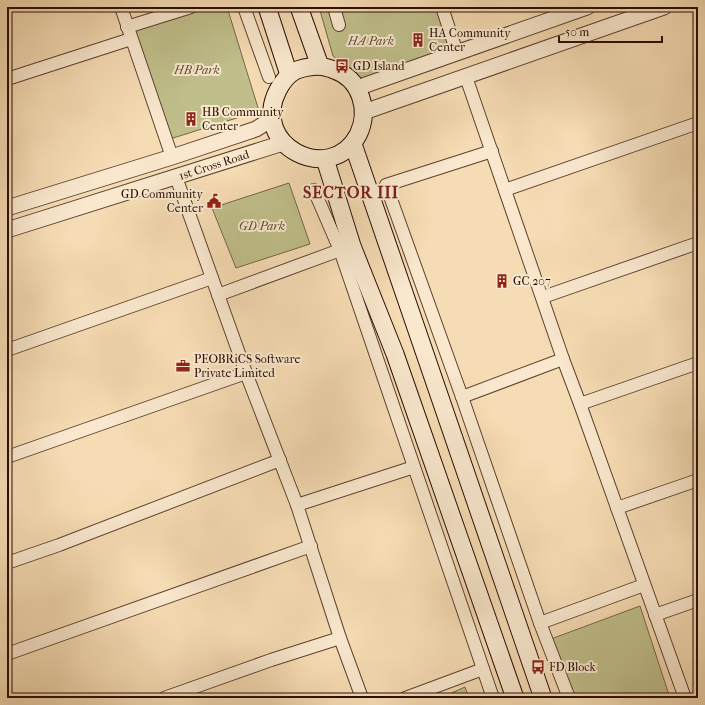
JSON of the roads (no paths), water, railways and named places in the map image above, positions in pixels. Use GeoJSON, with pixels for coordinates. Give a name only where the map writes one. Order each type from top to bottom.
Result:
{"type":"FeatureCollection","features":[{"type":"Feature","properties":{"kind":"main road"},"geometry":{"type":"LineString","coordinates":[[267,7],[289,74]]}},
{"type":"Feature","properties":{"kind":"main road"},"geometry":{"type":"LineString","coordinates":[[299,7],[320,66]]}},
{"type":"Feature","properties":{"kind":"main road"},"geometry":{"type":"LineString","coordinates":[[320,66],[335,70],[349,78],[361,96],[364,112],[361,128],[353,144],[341,153],[325,159],[311,159],[296,154],[283,143],[274,130],[271,114],[274,98],[281,84],[289,74],[307,67],[320,66]]}},
{"type":"Feature","properties":{"kind":"main road"},"geometry":{"type":"LineString","coordinates":[[353,144],[543,698]]}},
{"type":"Feature","properties":{"kind":"main road"},"geometry":{"type":"LineString","coordinates":[[325,159],[352,246],[395,354],[515,698]]}},
{"type":"Feature","properties":{"kind":"street"},"geometry":{"type":"LineString","coordinates":[[121,7],[172,157]]}},
{"type":"Feature","properties":{"kind":"street"},"geometry":{"type":"LineString","coordinates":[[7,79],[129,33],[191,7]]}},
{"type":"Feature","properties":{"kind":"street"},"geometry":{"type":"LineString","coordinates":[[244,7],[268,77]]}},
{"type":"Feature","properties":{"kind":"street"},"geometry":{"type":"LineString","coordinates":[[334,7],[339,25]]}},
{"type":"Feature","properties":{"kind":"street"},"geometry":{"type":"LineString","coordinates":[[442,7],[456,53]]}},
{"type":"Feature","properties":{"kind":"street"},"geometry":{"type":"LineString","coordinates":[[357,88],[587,7]]}},
{"type":"Feature","properties":{"kind":"street"},"geometry":{"type":"LineString","coordinates":[[364,112],[664,7]]}},
{"type":"Feature","properties":{"kind":"street"},"geometry":{"type":"LineString","coordinates":[[520,30],[528,55]]}},
{"type":"Feature","properties":{"kind":"street"},"geometry":{"type":"LineString","coordinates":[[466,77],[564,359],[685,698]]}},
{"type":"Feature","properties":{"kind":"street","name":"1st Cross Road"},"geometry":{"type":"LineString","coordinates":[[7,208],[172,157],[256,129],[272,120]]}},
{"type":"Feature","properties":{"kind":"street"},"geometry":{"type":"LineString","coordinates":[[505,190],[698,123]]}},
{"type":"Feature","properties":{"kind":"street","name":"1st Cross Road"},"geometry":{"type":"LineString","coordinates":[[7,230],[283,143]]}},
{"type":"Feature","properties":{"kind":"street"},"geometry":{"type":"LineString","coordinates":[[492,151],[386,185],[462,397],[540,622],[569,698]]}},
{"type":"Feature","properties":{"kind":"street"},"geometry":{"type":"LineString","coordinates":[[176,177],[246,372],[297,505],[340,638],[362,698]]}},
{"type":"Feature","properties":{"kind":"street"},"geometry":{"type":"LineString","coordinates":[[95,181],[102,200]]}},
{"type":"Feature","properties":{"kind":"street"},"geometry":{"type":"LineString","coordinates":[[314,190],[340,250],[492,698]]}},
{"type":"Feature","properties":{"kind":"street"},"geometry":{"type":"LineString","coordinates":[[543,297],[698,243]]}},
{"type":"Feature","properties":{"kind":"street"},"geometry":{"type":"LineString","coordinates":[[218,295],[340,250]]}},
{"type":"Feature","properties":{"kind":"street"},"geometry":{"type":"LineString","coordinates":[[7,350],[212,278]]}},
{"type":"Feature","properties":{"kind":"street"},"geometry":{"type":"LineString","coordinates":[[462,397],[564,359]]}},
{"type":"Feature","properties":{"kind":"street"},"geometry":{"type":"LineString","coordinates":[[580,404],[698,363]]}},
{"type":"Feature","properties":{"kind":"street"},"geometry":{"type":"LineString","coordinates":[[7,457],[246,372]]}},
{"type":"Feature","properties":{"kind":"street"},"geometry":{"type":"LineString","coordinates":[[7,563],[59,545],[280,460]]}},
{"type":"Feature","properties":{"kind":"street"},"geometry":{"type":"LineString","coordinates":[[297,505],[414,467]]}},
{"type":"Feature","properties":{"kind":"street"},"geometry":{"type":"LineString","coordinates":[[617,508],[698,480]]}},
{"type":"Feature","properties":{"kind":"street"},"geometry":{"type":"LineString","coordinates":[[7,654],[311,546]]}},
{"type":"Feature","properties":{"kind":"street"},"geometry":{"type":"LineString","coordinates":[[540,622],[644,585]]}},
{"type":"Feature","properties":{"kind":"street"},"geometry":{"type":"LineString","coordinates":[[655,615],[698,600]]}},
{"type":"Feature","properties":{"kind":"street"},"geometry":{"type":"LineString","coordinates":[[164,698],[271,660],[340,638]]}},
{"type":"Feature","properties":{"kind":"street"},"geometry":{"type":"LineString","coordinates":[[405,698],[483,669]]}},
{"type":"Feature","properties":{"kind":"place","name":"HA Community Center"},"geometry":{"type":"Point","coordinates":[418,40]}},
{"type":"Feature","properties":{"kind":"place","name":"GD Island"},"geometry":{"type":"Point","coordinates":[342,66]}},
{"type":"Feature","properties":{"kind":"place","name":"HB Community Center"},"geometry":{"type":"Point","coordinates":[191,119]}},
{"type":"Feature","properties":{"kind":"place","name":"GD Community Center"},"geometry":{"type":"Point","coordinates":[214,201]}},
{"type":"Feature","properties":{"kind":"place","name":"GC 207"},"geometry":{"type":"Point","coordinates":[502,281]}},
{"type":"Feature","properties":{"kind":"place","name":"PEOBRiCS Software Private Limited"},"geometry":{"type":"Point","coordinates":[183,366]}},
{"type":"Feature","properties":{"kind":"place","name":"FD Block"},"geometry":{"type":"Point","coordinates":[538,667]}},
{"type":"Feature","properties":{"kind":"district","name":"SECTOR III"},"geometry":{"type":"Point","coordinates":[351,192]}},
{"type":"Feature","properties":{"kind":"park label","name":"HA Park"},"geometry":{"type":"Point","coordinates":[371,41]}},
{"type":"Feature","properties":{"kind":"park label","name":"HB Park"},"geometry":{"type":"Point","coordinates":[197,70]}},
{"type":"Feature","properties":{"kind":"park label","name":"GD Park"},"geometry":{"type":"Point","coordinates":[262,226]}}]}
